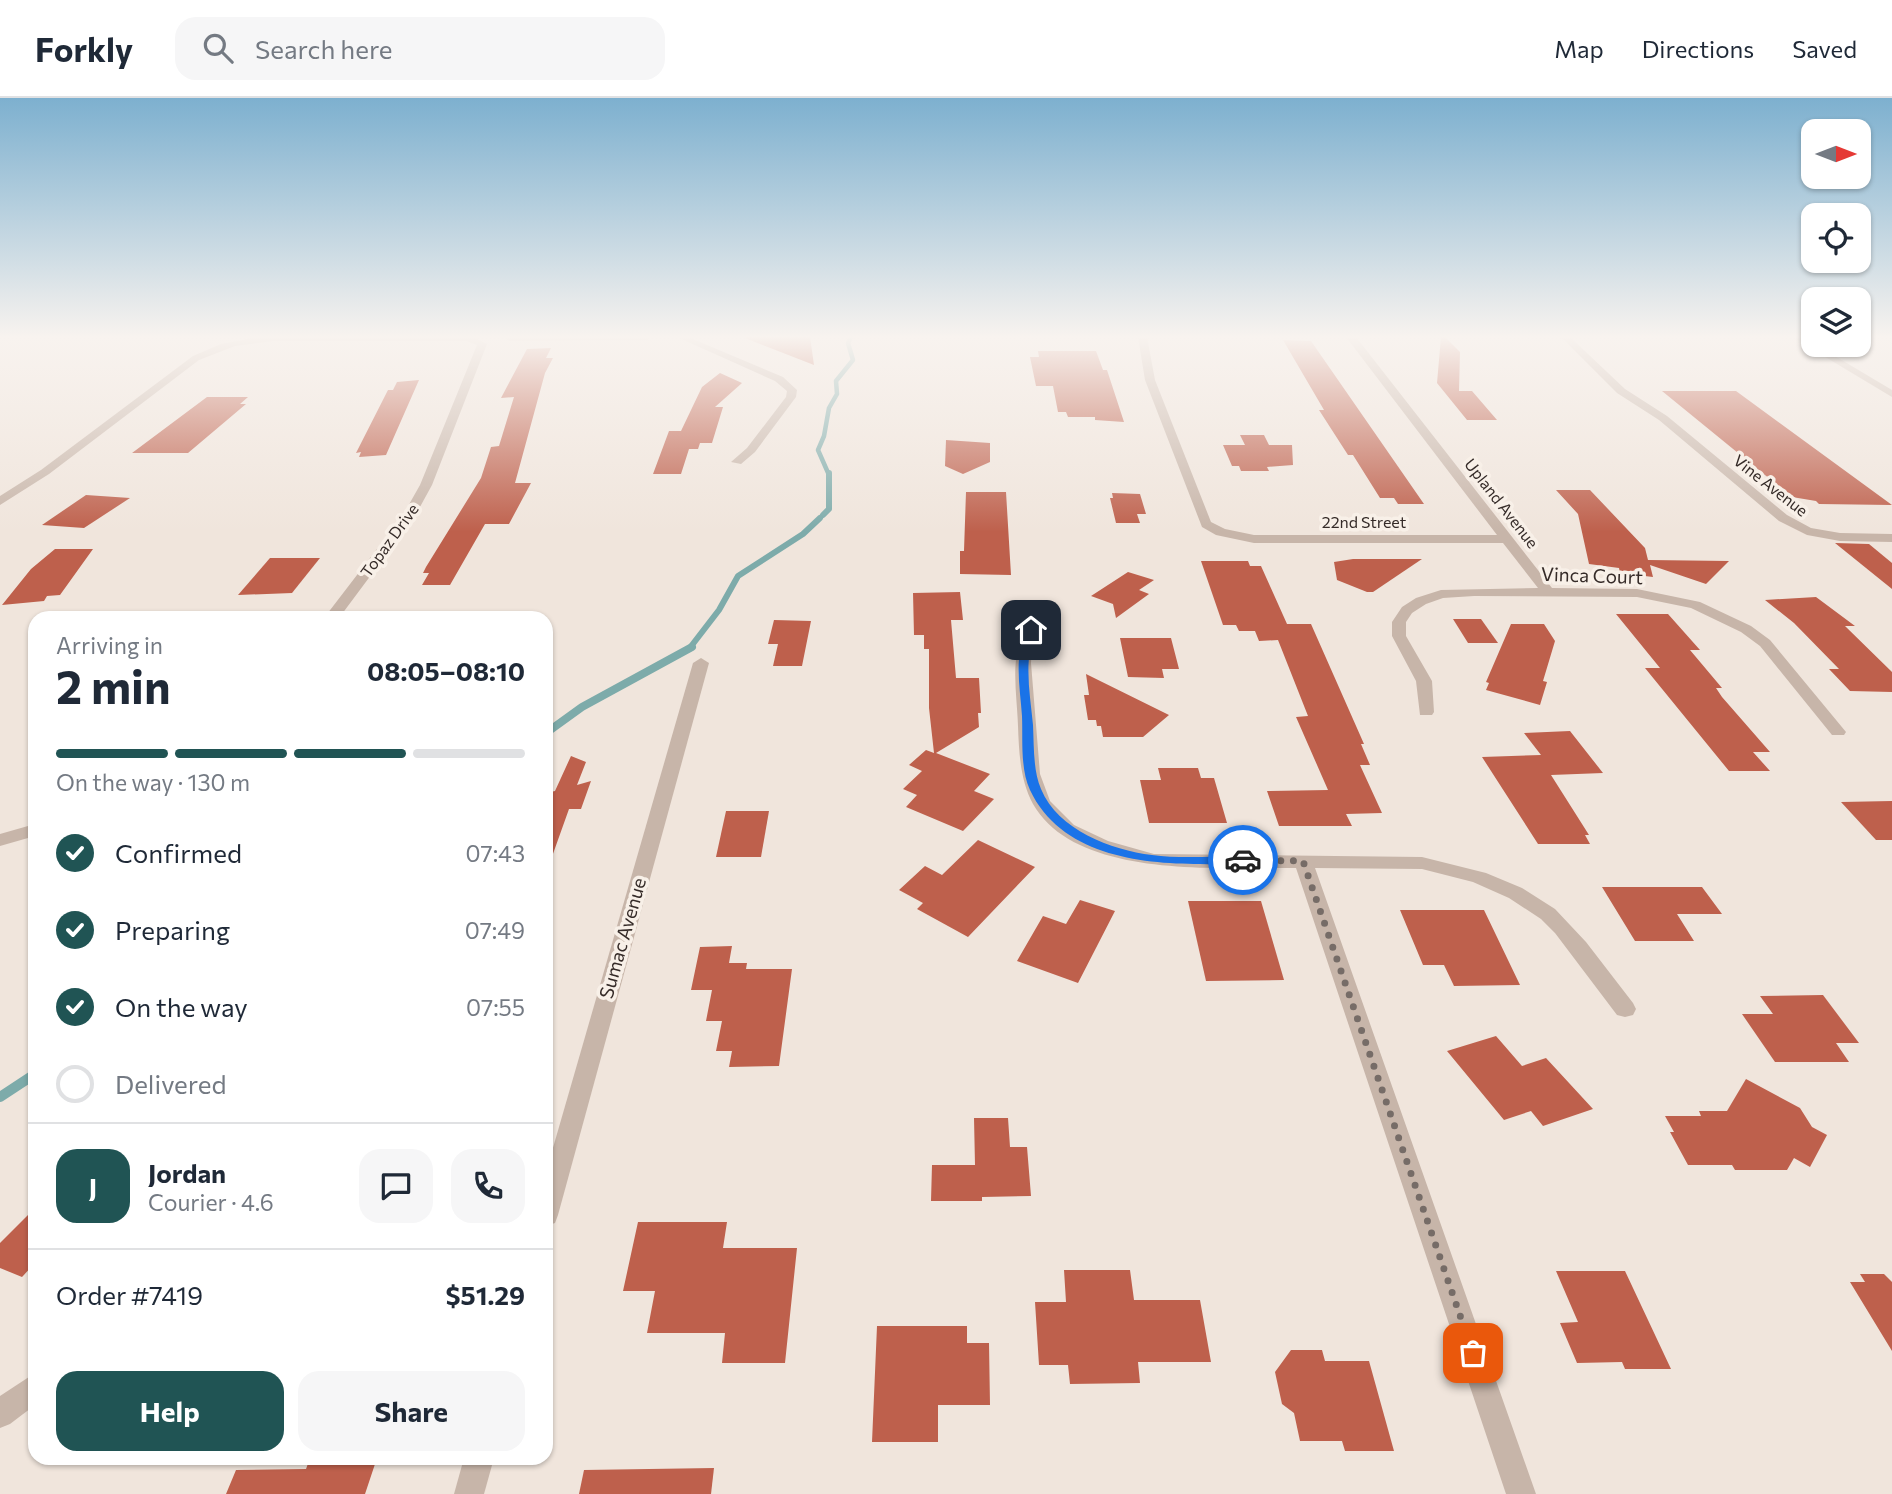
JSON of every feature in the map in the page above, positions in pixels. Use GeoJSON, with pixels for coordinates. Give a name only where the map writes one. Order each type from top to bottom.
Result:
{"type":"FeatureCollection","features":[{"type":"Feature","properties":{"kind":"street","name":"Topaz Drive"},"geometry":{"type":"LineString","coordinates":[[0,501],[45,472],[138,402]]}},
{"type":"Feature","properties":{"kind":"street","name":"Topaz Drive"},"geometry":{"type":"LineString","coordinates":[[336,611],[409,516],[426,485],[459,402]]}},
{"type":"Feature","properties":{"kind":"street"},"geometry":{"type":"LineString","coordinates":[[737,463],[751,450],[787,402]]}},
{"type":"Feature","properties":{"kind":"street","name":"22nd Street"},"geometry":{"type":"LineString","coordinates":[[1159,402],[1206,524],[1221,532],[1254,538],[1508,539]]}},
{"type":"Feature","properties":{"kind":"street","name":"Upland Avenue"},"geometry":{"type":"LineString","coordinates":[[1402,402],[1548,592]]}},
{"type":"Feature","properties":{"kind":"street","name":"Vine Avenue"},"geometry":{"type":"LineString","coordinates":[[1638,402],[1663,418],[1783,518],[1807,531],[1840,537],[1885,538]]}},
{"type":"Feature","properties":{"kind":"street"},"geometry":{"type":"LineString","coordinates":[[1885,538],[1892,549]]}},
{"type":"Feature","properties":{"kind":"street","name":"Vinca Court"},"geometry":{"type":"LineString","coordinates":[[1426,712],[1424,681],[1399,636],[1399,622],[1407,610],[1421,601],[1441,594],[1637,593],[1676,600],[1722,616],[1746,629],[1765,643],[1838,732]]}},
{"type":"Feature","properties":{"kind":"street"},"geometry":{"type":"LineString","coordinates":[[1031,630],[1025,644],[1023,663],[1035,788],[1051,814],[1076,834],[1118,852],[1154,860],[1422,863],[1460,870],[1497,884],[1532,903],[1562,927],[1625,1009]]}},
{"type":"Feature","properties":{"kind":"street","name":"Sumac Avenue"},"geometry":{"type":"LineString","coordinates":[[553,1189],[701,663]]}},
{"type":"Feature","properties":{"kind":"street"},"geometry":{"type":"LineString","coordinates":[[0,840],[28,832]]}},
{"type":"Feature","properties":{"kind":"street"},"geometry":{"type":"LineString","coordinates":[[1303,861],[1521,1494]]}},
{"type":"Feature","properties":{"kind":"street"},"geometry":{"type":"LineString","coordinates":[[0,1414],[28,1392]]}},
{"type":"Feature","properties":{"kind":"street"},"geometry":{"type":"LineString","coordinates":[[469,1494],[477,1465]]}},
{"type":"Feature","properties":{"kind":"building"},"geometry":{"type":"Polygon","coordinates":[[[200,402],[246,404],[188,453],[132,453],[200,402]]]}},
{"type":"Feature","properties":{"kind":"building"},"geometry":{"type":"Polygon","coordinates":[[[382,402],[409,402],[386,455],[359,457],[361,452],[356,453],[382,402]]]}},
{"type":"Feature","properties":{"kind":"building"},"geometry":{"type":"Polygon","coordinates":[[[512,402],[537,402],[515,483],[531,483],[509,524],[485,524],[450,585],[422,585],[429,573],[423,573],[426,567],[481,478],[491,447],[499,446],[512,402]]]}},
{"type":"Feature","properties":{"kind":"building"},"geometry":{"type":"Polygon","coordinates":[[[695,402],[720,402],[715,407],[723,407],[712,443],[700,443],[698,449],[689,449],[681,474],[653,474],[669,431],[681,431],[695,402]]]}},
{"type":"Feature","properties":{"kind":"building"},"geometry":{"type":"Polygon","coordinates":[[[1056,402],[1118,402],[1124,422],[1095,420],[1095,417],[1068,417],[1066,412],[1058,412],[1056,402]]]}},
{"type":"Feature","properties":{"kind":"building"},"geometry":{"type":"Polygon","coordinates":[[[1319,402],[1353,402],[1424,504],[1398,504],[1394,498],[1380,498],[1353,455],[1348,455],[1319,410],[1324,410],[1319,402]]]}},
{"type":"Feature","properties":{"kind":"building"},"geometry":{"type":"Polygon","coordinates":[[[1453,402],[1482,402],[1497,420],[1467,420],[1453,402]]]}},
{"type":"Feature","properties":{"kind":"building"},"geometry":{"type":"Polygon","coordinates":[[[1676,402],[1751,402],[1892,505],[1819,504],[1816,501],[1792,497],[1676,402]]]}},
{"type":"Feature","properties":{"kind":"building"},"geometry":{"type":"Polygon","coordinates":[[[1240,435],[1264,435],[1269,445],[1292,445],[1293,465],[1267,467],[1269,471],[1241,471],[1239,466],[1232,466],[1223,445],[1245,445],[1240,435]]]}},
{"type":"Feature","properties":{"kind":"building"},"geometry":{"type":"Polygon","coordinates":[[[946,440],[990,443],[990,462],[963,474],[945,466],[946,440]]]}},
{"type":"Feature","properties":{"kind":"building"},"geometry":{"type":"Polygon","coordinates":[[[1556,490],[1590,490],[1645,548],[1648,560],[1729,561],[1706,584],[1650,565],[1653,577],[1620,573],[1619,568],[1589,564],[1578,514],[1556,490]]]}},
{"type":"Feature","properties":{"kind":"building"},"geometry":{"type":"Polygon","coordinates":[[[966,492],[1006,492],[1011,575],[960,574],[960,551],[964,551],[966,492]]]}},
{"type":"Feature","properties":{"kind":"building"},"geometry":{"type":"Polygon","coordinates":[[[1112,493],[1140,494],[1146,514],[1137,514],[1140,523],[1116,523],[1110,498],[1113,498],[1112,493]]]}},
{"type":"Feature","properties":{"kind":"building"},"geometry":{"type":"Polygon","coordinates":[[[86,495],[130,498],[84,528],[42,525],[86,495]]]}},
{"type":"Feature","properties":{"kind":"building"},"geometry":{"type":"Polygon","coordinates":[[[1835,543],[1869,544],[1892,563],[1892,589],[1835,543]]]}},
{"type":"Feature","properties":{"kind":"building"},"geometry":{"type":"Polygon","coordinates":[[[55,549],[93,549],[60,595],[47,596],[44,601],[2,605],[31,569],[55,549]]]}},
{"type":"Feature","properties":{"kind":"building"},"geometry":{"type":"Polygon","coordinates":[[[270,558],[320,558],[292,593],[238,595],[270,558]]]}},
{"type":"Feature","properties":{"kind":"building"},"geometry":{"type":"Polygon","coordinates":[[[1353,559],[1422,559],[1373,592],[1367,592],[1337,580],[1334,562],[1353,559]]]}},
{"type":"Feature","properties":{"kind":"building"},"geometry":{"type":"Polygon","coordinates":[[[1201,561],[1248,561],[1250,566],[1261,566],[1287,624],[1311,624],[1364,744],[1361,744],[1370,765],[1360,765],[1382,813],[1346,814],[1352,826],[1279,826],[1267,791],[1328,790],[1296,717],[1308,716],[1278,640],[1259,641],[1255,631],[1239,631],[1236,625],[1223,625],[1201,561]]]}},
{"type":"Feature","properties":{"kind":"building"},"geometry":{"type":"Polygon","coordinates":[[[1128,572],[1154,580],[1139,590],[1149,594],[1116,618],[1113,604],[1091,596],[1128,572]]]}},
{"type":"Feature","properties":{"kind":"building"},"geometry":{"type":"Polygon","coordinates":[[[960,592],[963,620],[951,620],[956,678],[979,678],[979,727],[936,753],[990,774],[974,791],[994,799],[963,831],[906,807],[917,795],[903,789],[922,771],[909,765],[926,750],[934,753],[929,708],[929,649],[924,649],[924,635],[914,635],[913,593],[960,592]]]}},
{"type":"Feature","properties":{"kind":"building"},"geometry":{"type":"Polygon","coordinates":[[[1816,597],[1855,626],[1845,626],[1892,672],[1892,692],[1850,691],[1829,669],[1839,669],[1794,623],[1765,600],[1816,597]]]}},
{"type":"Feature","properties":{"kind":"building"},"geometry":{"type":"Polygon","coordinates":[[[1616,614],[1668,614],[1700,650],[1690,650],[1722,688],[1716,688],[1722,697],[1770,752],[1753,752],[1770,771],[1729,771],[1645,668],[1660,668],[1616,614]]]}},
{"type":"Feature","properties":{"kind":"building"},"geometry":{"type":"Polygon","coordinates":[[[1453,619],[1481,619],[1498,643],[1468,643],[1453,619]]]}},
{"type":"Feature","properties":{"kind":"building"},"geometry":{"type":"Polygon","coordinates":[[[774,620],[811,621],[802,666],[773,666],[778,644],[768,644],[774,620]]]}},
{"type":"Feature","properties":{"kind":"building"},"geometry":{"type":"Polygon","coordinates":[[[1511,624],[1544,624],[1555,641],[1543,681],[1547,682],[1540,705],[1486,690],[1489,683],[1486,682],[1511,624]]]}},
{"type":"Feature","properties":{"kind":"building"},"geometry":{"type":"Polygon","coordinates":[[[1120,638],[1171,638],[1179,669],[1162,669],[1164,678],[1128,677],[1120,638]]]}},
{"type":"Feature","properties":{"kind":"building"},"geometry":{"type":"Polygon","coordinates":[[[1086,674],[1169,715],[1143,737],[1103,737],[1101,726],[1097,726],[1096,720],[1088,720],[1084,695],[1089,695],[1086,674]]]}},
{"type":"Feature","properties":{"kind":"building"},"geometry":{"type":"Polygon","coordinates":[[[1570,731],[1603,773],[1551,775],[1589,835],[1585,835],[1590,844],[1538,844],[1482,757],[1541,755],[1524,733],[1570,731]]]}},
{"type":"Feature","properties":{"kind":"building"},"geometry":{"type":"Polygon","coordinates":[[[571,756],[586,762],[577,785],[591,781],[581,809],[569,809],[553,854],[553,791],[571,756]]]}},
{"type":"Feature","properties":{"kind":"building"},"geometry":{"type":"Polygon","coordinates":[[[1158,768],[1198,768],[1201,778],[1214,778],[1227,823],[1149,823],[1140,780],[1161,780],[1158,768]]]}},
{"type":"Feature","properties":{"kind":"building"},"geometry":{"type":"Polygon","coordinates":[[[1892,801],[1892,840],[1876,840],[1841,802],[1892,801]]]}},
{"type":"Feature","properties":{"kind":"building"},"geometry":{"type":"Polygon","coordinates":[[[726,811],[769,811],[761,857],[716,857],[726,811]]]}},
{"type":"Feature","properties":{"kind":"building"},"geometry":{"type":"Polygon","coordinates":[[[978,840],[1035,867],[968,937],[917,909],[923,903],[899,890],[925,866],[942,875],[978,840]]]}},
{"type":"Feature","properties":{"kind":"building"},"geometry":{"type":"Polygon","coordinates":[[[1602,887],[1702,887],[1722,914],[1677,914],[1694,941],[1635,941],[1602,887]]]}},
{"type":"Feature","properties":{"kind":"building"},"geometry":{"type":"Polygon","coordinates":[[[1080,900],[1115,911],[1078,983],[1017,961],[1043,916],[1066,924],[1080,900]]]}},
{"type":"Feature","properties":{"kind":"building"},"geometry":{"type":"Polygon","coordinates":[[[1188,901],[1261,901],[1284,980],[1206,981],[1188,901]]]}},
{"type":"Feature","properties":{"kind":"building"},"geometry":{"type":"Polygon","coordinates":[[[1400,910],[1484,910],[1520,985],[1454,986],[1444,965],[1423,965],[1400,910]]]}},
{"type":"Feature","properties":{"kind":"building"},"geometry":{"type":"Polygon","coordinates":[[[732,946],[729,963],[747,963],[746,969],[792,969],[779,1066],[729,1067],[732,1051],[716,1051],[722,1021],[706,1021],[712,990],[691,990],[700,947],[732,946]]]}},
{"type":"Feature","properties":{"kind":"building"},"geometry":{"type":"Polygon","coordinates":[[[1823,995],[1859,1043],[1836,1043],[1849,1062],[1775,1062],[1742,1014],[1773,1014],[1760,996],[1823,995]]]}},
{"type":"Feature","properties":{"kind":"building"},"geometry":{"type":"Polygon","coordinates":[[[1496,1036],[1522,1066],[1546,1058],[1593,1109],[1543,1126],[1531,1111],[1504,1120],[1447,1051],[1496,1036]]]}},
{"type":"Feature","properties":{"kind":"building"},"geometry":{"type":"Polygon","coordinates":[[[1746,1079],[1800,1108],[1812,1127],[1827,1135],[1810,1167],[1794,1158],[1787,1170],[1735,1170],[1732,1165],[1688,1165],[1670,1132],[1674,1132],[1665,1116],[1701,1116],[1699,1111],[1727,1111],[1746,1079]]]}},
{"type":"Feature","properties":{"kind":"building"},"geometry":{"type":"Polygon","coordinates":[[[974,1118],[1008,1118],[1010,1147],[1027,1147],[1031,1196],[982,1197],[982,1201],[931,1201],[932,1165],[975,1165],[974,1118]]]}},
{"type":"Feature","properties":{"kind":"building"},"geometry":{"type":"Polygon","coordinates":[[[28,1215],[28,1271],[22,1277],[0,1268],[0,1243],[28,1215]]]}},
{"type":"Feature","properties":{"kind":"building"},"geometry":{"type":"Polygon","coordinates":[[[638,1222],[727,1222],[723,1248],[797,1248],[785,1363],[722,1363],[725,1333],[647,1333],[655,1291],[623,1291],[638,1222]]]}},
{"type":"Feature","properties":{"kind":"building"},"geometry":{"type":"Polygon","coordinates":[[[1064,1270],[1130,1270],[1134,1300],[1200,1300],[1211,1362],[1138,1362],[1140,1383],[1070,1384],[1068,1365],[1039,1365],[1035,1302],[1066,1302],[1064,1270]]]}},
{"type":"Feature","properties":{"kind":"building"},"geometry":{"type":"Polygon","coordinates":[[[1556,1271],[1625,1271],[1671,1369],[1625,1369],[1622,1362],[1577,1363],[1560,1323],[1578,1322],[1556,1271]]]}},
{"type":"Feature","properties":{"kind":"building"},"geometry":{"type":"Polygon","coordinates":[[[1860,1274],[1884,1274],[1892,1282],[1892,1351],[1850,1282],[1865,1282],[1860,1274]]]}},
{"type":"Feature","properties":{"kind":"building"},"geometry":{"type":"Polygon","coordinates":[[[877,1326],[967,1326],[967,1343],[989,1343],[990,1405],[938,1405],[938,1442],[872,1442],[877,1326]]]}},
{"type":"Feature","properties":{"kind":"building"},"geometry":{"type":"Polygon","coordinates":[[[1291,1350],[1322,1350],[1325,1361],[1369,1361],[1394,1451],[1345,1451],[1342,1441],[1300,1441],[1294,1413],[1282,1404],[1275,1372],[1291,1350]]]}},
{"type":"Feature","properties":{"kind":"building"},"geometry":{"type":"Polygon","coordinates":[[[307,1465],[375,1465],[365,1494],[226,1494],[236,1470],[306,1469],[307,1465]]]}},
{"type":"Feature","properties":{"kind":"building"},"geometry":{"type":"Polygon","coordinates":[[[714,1468],[711,1494],[579,1494],[584,1470],[714,1468]]]}},
{"type":"Feature","properties":{"kind":"waterway"},"geometry":{"type":"LineString","coordinates":[[829,475],[818,450],[832,402]]}},
{"type":"Feature","properties":{"kind":"waterway"},"geometry":{"type":"LineString","coordinates":[[823,515],[829,509],[829,475]]}},
{"type":"Feature","properties":{"kind":"waterway"},"geometry":{"type":"LineString","coordinates":[[689,648],[719,610],[738,576],[803,534],[820,518]]}},
{"type":"Feature","properties":{"kind":"waterway"},"geometry":{"type":"LineString","coordinates":[[553,728],[582,707],[689,648]]}},
{"type":"Feature","properties":{"kind":"waterway"},"geometry":{"type":"LineString","coordinates":[[0,1097],[28,1079]]}},
{"type":"Feature","properties":{"kind":"way so far"},"geometry":{"type":"LineString","coordinates":[[1243,860],[1303,861],[1473,1353]]}},
{"type":"Feature","properties":{"kind":"route"},"geometry":{"type":"LineString","coordinates":[[1031,630],[1025,644],[1023,663],[1031,766],[1035,788],[1051,814],[1076,834],[1118,852],[1154,860],[1243,860]]}}]}
